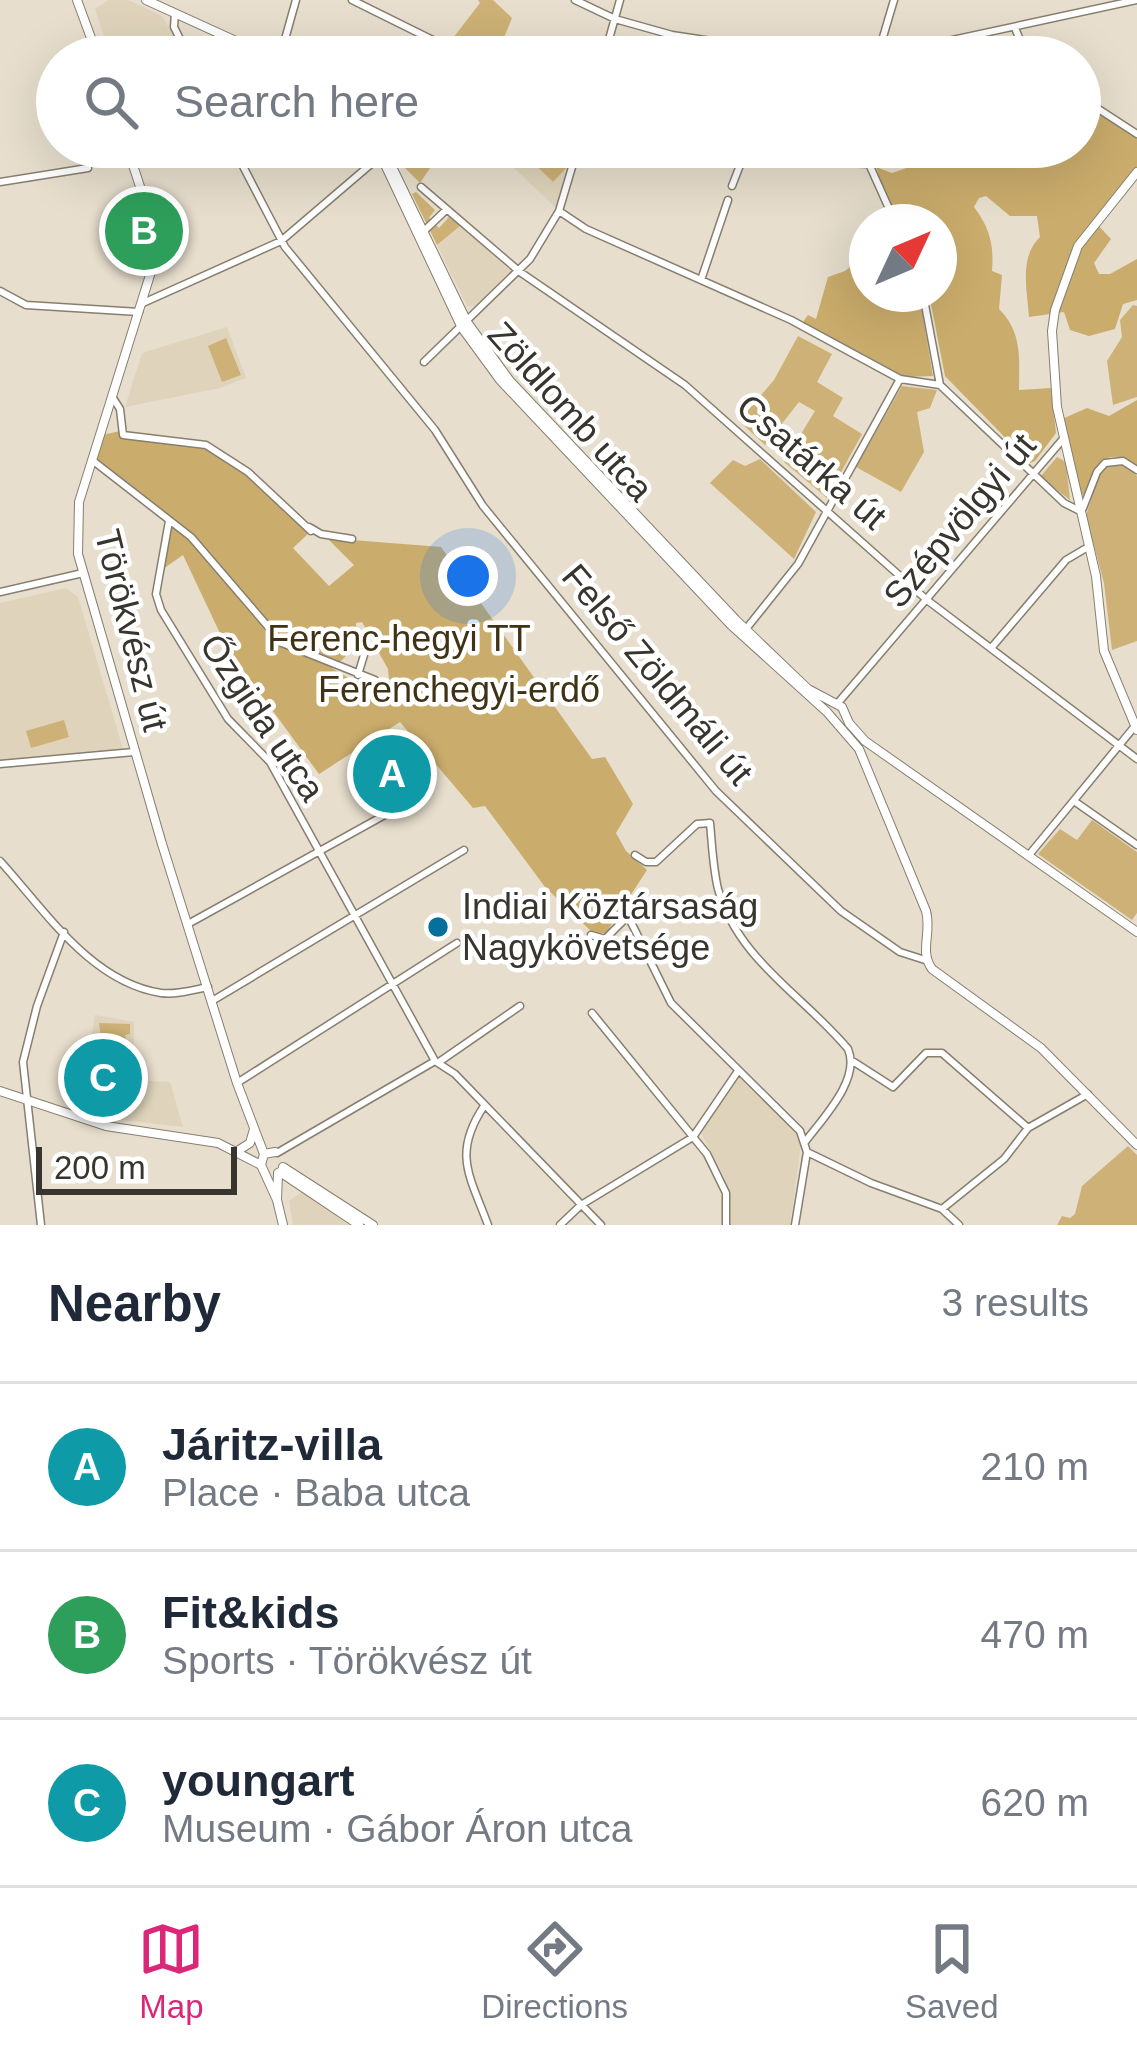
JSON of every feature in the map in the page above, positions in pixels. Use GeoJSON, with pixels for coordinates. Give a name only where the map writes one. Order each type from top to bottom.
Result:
{"type":"FeatureCollection","features":[{"type":"Feature","properties":{"kind":"street"},"geometry":{"type":"LineString","coordinates":[[80,0],[91,36]]}},
{"type":"Feature","properties":{"kind":"street"},"geometry":{"type":"LineString","coordinates":[[146,0],[226,36]]}},
{"type":"Feature","properties":{"kind":"street"},"geometry":{"type":"LineString","coordinates":[[283,36],[296,0]]}},
{"type":"Feature","properties":{"kind":"street"},"geometry":{"type":"LineString","coordinates":[[352,0],[425,36]]}},
{"type":"Feature","properties":{"kind":"street"},"geometry":{"type":"LineString","coordinates":[[575,0],[615,19],[684,36]]}},
{"type":"Feature","properties":{"kind":"street"},"geometry":{"type":"LineString","coordinates":[[610,36],[620,0]]}},
{"type":"Feature","properties":{"kind":"street"},"geometry":{"type":"LineString","coordinates":[[884,36],[894,0]]}},
{"type":"Feature","properties":{"kind":"street"},"geometry":{"type":"LineString","coordinates":[[977,36],[1137,0]]}},
{"type":"Feature","properties":{"kind":"street"},"geometry":{"type":"LineString","coordinates":[[176,14],[178,36]]}},
{"type":"Feature","properties":{"kind":"street"},"geometry":{"type":"LineString","coordinates":[[184,36],[194,22]]}},
{"type":"Feature","properties":{"kind":"street"},"geometry":{"type":"LineString","coordinates":[[1015,28],[1016,36]]}},
{"type":"Feature","properties":{"kind":"street"},"geometry":{"type":"LineString","coordinates":[[1101,111],[1137,134]]}},
{"type":"Feature","properties":{"kind":"street","name":"Törökvész út"},"geometry":{"type":"LineString","coordinates":[[134,168],[156,239],[155,259],[76,521],[83,572],[134,752],[237,1083],[267,1158]]}},
{"type":"Feature","properties":{"kind":"street","name":"Felső Zöldmáli út"},"geometry":{"type":"LineString","coordinates":[[244,168],[281,241],[435,430],[483,506],[716,791],[841,911],[900,952],[926,960],[941,978],[1041,1048],[1136,1140]]}},
{"type":"Feature","properties":{"kind":"street"},"geometry":{"type":"LineString","coordinates":[[0,291],[36,306],[141,308],[281,241],[367,168]]}},
{"type":"Feature","properties":{"kind":"street","name":"Zöldlomb utca"},"geometry":{"type":"LineString","coordinates":[[387,168],[465,325],[510,381],[743,632],[836,707]]}},
{"type":"Feature","properties":{"kind":"street","name":"Zöldlomb utca"},"geometry":{"type":"LineString","coordinates":[[392,168],[429,251]]}},
{"type":"Feature","properties":{"kind":"street"},"geometry":{"type":"LineString","coordinates":[[424,362],[520,272],[559,211],[572,168]]}},
{"type":"Feature","properties":{"kind":"street"},"geometry":{"type":"LineString","coordinates":[[732,186],[738,168]]}},
{"type":"Feature","properties":{"kind":"street"},"geometry":{"type":"LineString","coordinates":[[871,168],[887,204]]}},
{"type":"Feature","properties":{"kind":"street"},"geometry":{"type":"LineString","coordinates":[[0,182],[88,169]]}},
{"type":"Feature","properties":{"kind":"street","name":"Szépvölgyi út"},"geometry":{"type":"LineString","coordinates":[[836,707],[1063,439],[1053,363],[1055,310],[1084,236],[1137,172]]}},
{"type":"Feature","properties":{"kind":"street","name":"Csatárka út"},"geometry":{"type":"LineString","coordinates":[[421,187],[520,272],[685,386],[927,600],[1137,759]]}},
{"type":"Feature","properties":{"kind":"street"},"geometry":{"type":"LineString","coordinates":[[701,280],[728,200]]}},
{"type":"Feature","properties":{"kind":"street"},"geometry":{"type":"LineString","coordinates":[[424,231],[446,210]]}},
{"type":"Feature","properties":{"kind":"street"},"geometry":{"type":"LineString","coordinates":[[559,211],[586,229],[791,320],[900,380],[940,385]]}},
{"type":"Feature","properties":{"kind":"street"},"geometry":{"type":"LineString","coordinates":[[926,312],[940,385],[1064,503],[1078,510]]}},
{"type":"Feature","properties":{"kind":"street"},"geometry":{"type":"LineString","coordinates":[[743,632],[783,588],[900,380]]}},
{"type":"Feature","properties":{"kind":"street"},"geometry":{"type":"LineString","coordinates":[[112,396],[120,410],[123,436],[206,446],[248,472],[309,528],[352,538]]}},
{"type":"Feature","properties":{"kind":"street"},"geometry":{"type":"LineString","coordinates":[[1029,855],[1136,728],[1104,651],[1096,576],[1063,439]]}},
{"type":"Feature","properties":{"kind":"street"},"geometry":{"type":"LineString","coordinates":[[92,460],[210,555],[282,643],[375,680]]}},
{"type":"Feature","properties":{"kind":"street"},"geometry":{"type":"LineString","coordinates":[[1078,510],[1086,504],[1094,477],[1105,463],[1124,460],[1137,470]]}},
{"type":"Feature","properties":{"kind":"street","name":"Őzgida utca"},"geometry":{"type":"LineString","coordinates":[[169,521],[156,594],[161,610],[228,719],[270,761],[436,1062],[455,1074],[602,1225]]}},
{"type":"Feature","properties":{"kind":"street"},"geometry":{"type":"LineString","coordinates":[[992,647],[1066,560],[1089,547]]}},
{"type":"Feature","properties":{"kind":"street"},"geometry":{"type":"LineString","coordinates":[[0,592],[83,572]]}},
{"type":"Feature","properties":{"kind":"street"},"geometry":{"type":"LineString","coordinates":[[358,675],[364,656]]}},
{"type":"Feature","properties":{"kind":"street"},"geometry":{"type":"LineString","coordinates":[[836,707],[863,749],[926,911],[926,960]]}},
{"type":"Feature","properties":{"kind":"street"},"geometry":{"type":"LineString","coordinates":[[836,707],[863,749],[886,754],[1136,927]]}},
{"type":"Feature","properties":{"kind":"street"},"geometry":{"type":"LineString","coordinates":[[0,764],[134,752]]}},
{"type":"Feature","properties":{"kind":"street"},"geometry":{"type":"LineString","coordinates":[[188,925],[418,796]]}},
{"type":"Feature","properties":{"kind":"street"},"geometry":{"type":"LineString","coordinates":[[1074,801],[1137,845]]}},
{"type":"Feature","properties":{"kind":"street"},"geometry":{"type":"LineString","coordinates":[[635,855],[656,862],[697,824],[710,823],[717,886],[730,920],[756,959],[837,1036],[853,1061],[893,1087],[926,1053],[942,1053],[1028,1128]]}},
{"type":"Feature","properties":{"kind":"street"},"geometry":{"type":"LineString","coordinates":[[212,1000],[464,850]]}},
{"type":"Feature","properties":{"kind":"street"},"geometry":{"type":"LineString","coordinates":[[0,861],[89,959],[165,994],[208,987]]}},
{"type":"Feature","properties":{"kind":"street"},"geometry":{"type":"LineString","coordinates":[[591,935],[605,939],[628,916],[671,1003],[800,1131],[807,1152],[796,1225]]}},
{"type":"Feature","properties":{"kind":"street"},"geometry":{"type":"LineString","coordinates":[[41,1225],[22,1062],[64,932]]}},
{"type":"Feature","properties":{"kind":"street"},"geometry":{"type":"LineString","coordinates":[[237,1083],[457,943]]}},
{"type":"Feature","properties":{"kind":"street"},"geometry":{"type":"LineString","coordinates":[[267,1158],[436,1062],[520,1006]]}},
{"type":"Feature","properties":{"kind":"street"},"geometry":{"type":"LineString","coordinates":[[592,1013],[707,1154],[726,1193],[726,1225]]}},
{"type":"Feature","properties":{"kind":"street"},"geometry":{"type":"LineString","coordinates":[[805,1142],[839,1092],[853,1061]]}},
{"type":"Feature","properties":{"kind":"street"},"geometry":{"type":"LineString","coordinates":[[560,1225],[581,1205],[693,1137],[738,1071]]}},
{"type":"Feature","properties":{"kind":"street"},"geometry":{"type":"LineString","coordinates":[[0,1091],[106,1126],[267,1158],[359,1225]]}},
{"type":"Feature","properties":{"kind":"street"},"geometry":{"type":"LineString","coordinates":[[942,1209],[1004,1159],[1028,1128],[1088,1094]]}},
{"type":"Feature","properties":{"kind":"street"},"geometry":{"type":"LineString","coordinates":[[484,1106],[470,1127],[464,1156],[488,1225]]}},
{"type":"Feature","properties":{"kind":"street"},"geometry":{"type":"LineString","coordinates":[[235,1149],[250,1143],[253,1126]]}},
{"type":"Feature","properties":{"kind":"street"},"geometry":{"type":"LineString","coordinates":[[807,1152],[871,1183],[942,1209],[958,1225]]}},
{"type":"Feature","properties":{"kind":"street"},"geometry":{"type":"LineString","coordinates":[[267,1158],[280,1171],[373,1225]]}},
{"type":"Feature","properties":{"kind":"street"},"geometry":{"type":"LineString","coordinates":[[267,1158],[283,1225]]}},
{"type":"Feature","properties":{"kind":"street"},"geometry":{"type":"LineString","coordinates":[[278,1204],[280,1171]]}},
{"type":"Feature","properties":{"kind":"street"},"geometry":{"type":"LineString","coordinates":[[278,1204],[284,1188],[298,1183]]}},
{"type":"Feature","properties":{"kind":"shaded area"},"geometry":{"type":"Polygon","coordinates":[[[108,0],[128,0],[162,16],[174,36],[104,36],[95,9],[108,0]]]}},
{"type":"Feature","properties":{"kind":"shaded area"},"geometry":{"type":"Polygon","coordinates":[[[478,0],[493,0],[512,18],[505,36],[455,36],[478,0]]]}},
{"type":"Feature","properties":{"kind":"shaded area"},"geometry":{"type":"Polygon","coordinates":[[[405,168],[430,168],[420,183],[405,168]]]}},
{"type":"Feature","properties":{"kind":"shaded area"},"geometry":{"type":"Polygon","coordinates":[[[514,168],[572,168],[559,211],[514,168]]]}},
{"type":"Feature","properties":{"kind":"shaded area"},"geometry":{"type":"Polygon","coordinates":[[[539,168],[566,168],[553,182],[539,168]]]}},
{"type":"Feature","properties":{"kind":"shaded area"},"geometry":{"type":"Polygon","coordinates":[[[416,192],[435,210],[429,218],[439,228],[449,217],[460,226],[437,245],[412,194],[416,192]]]}},
{"type":"Feature","properties":{"kind":"shaded area"},"geometry":{"type":"Polygon","coordinates":[[[460,226],[512,272],[476,307],[467,306],[437,245],[460,226]]]}},
{"type":"Feature","properties":{"kind":"shaded area"},"geometry":{"type":"Polygon","coordinates":[[[1137,306],[1137,397],[1113,405],[1107,361],[1122,337],[1120,320],[1137,306]]]}},
{"type":"Feature","properties":{"kind":"shaded area"},"geometry":{"type":"Polygon","coordinates":[[[227,327],[246,378],[220,388],[125,407],[142,353],[227,327]]]}},
{"type":"Feature","properties":{"kind":"shaded area"},"geometry":{"type":"Polygon","coordinates":[[[798,336],[832,354],[817,382],[843,398],[833,416],[862,434],[827,498],[784,462],[815,411],[799,402],[765,445],[739,421],[774,380],[798,336]]]}},
{"type":"Feature","properties":{"kind":"shaded area"},"geometry":{"type":"Polygon","coordinates":[[[226,338],[241,375],[222,382],[208,346],[226,338]]]}},
{"type":"Feature","properties":{"kind":"shaded area"},"geometry":{"type":"Polygon","coordinates":[[[902,386],[937,390],[930,408],[917,412],[924,452],[901,492],[856,467],[902,386]]]}},
{"type":"Feature","properties":{"kind":"shaded area"},"geometry":{"type":"Polygon","coordinates":[[[1057,457],[1066,462],[1070,500],[1040,477],[1057,457]]]}},
{"type":"Feature","properties":{"kind":"shaded area"},"geometry":{"type":"Polygon","coordinates":[[[760,459],[816,512],[794,559],[710,483],[733,460],[745,466],[760,459]]]}},
{"type":"Feature","properties":{"kind":"shaded area"},"geometry":{"type":"Polygon","coordinates":[[[1123,463],[1137,476],[1137,641],[1112,650],[1104,583],[1086,516],[1101,468],[1123,463]]]}},
{"type":"Feature","properties":{"kind":"shaded area"},"geometry":{"type":"Polygon","coordinates":[[[66,588],[78,597],[123,749],[0,763],[0,603],[66,588]]]}},
{"type":"Feature","properties":{"kind":"shaded area"},"geometry":{"type":"Polygon","coordinates":[[[64,720],[69,737],[31,748],[26,731],[64,720]]]}},
{"type":"Feature","properties":{"kind":"shaded area"},"geometry":{"type":"Polygon","coordinates":[[[1092,820],[1137,852],[1137,913],[1132,920],[1038,854],[1060,829],[1077,840],[1092,820]]]}},
{"type":"Feature","properties":{"kind":"shaded area"},"geometry":{"type":"Polygon","coordinates":[[[95,1015],[134,1022],[134,1080],[170,1082],[183,1127],[80,1110],[95,1015]]]}},
{"type":"Feature","properties":{"kind":"shaded area"},"geometry":{"type":"Polygon","coordinates":[[[99,1023],[130,1024],[127,1046],[102,1045],[99,1023]]]}},
{"type":"Feature","properties":{"kind":"shaded area"},"geometry":{"type":"Polygon","coordinates":[[[739,1077],[797,1131],[801,1145],[790,1225],[729,1225],[724,1176],[700,1131],[739,1077]]]}},
{"type":"Feature","properties":{"kind":"shaded area"},"geometry":{"type":"Polygon","coordinates":[[[1128,1146],[1137,1155],[1137,1225],[1057,1225],[1062,1216],[1075,1214],[1082,1186],[1128,1146]]]}},
{"type":"Feature","properties":{"kind":"shaded area"},"geometry":{"type":"Polygon","coordinates":[[[302,1192],[348,1225],[293,1225],[289,1201],[302,1192]]]}},
{"type":"Feature","properties":{"kind":"green space"},"geometry":{"type":"Polygon","coordinates":[[[1101,111],[1137,134],[1137,172],[1095,222],[1111,239],[1094,263],[1099,274],[1110,274],[1137,259],[1137,300],[1123,304],[1115,329],[1089,336],[1070,330],[1064,312],[1029,317],[1026,274],[1029,254],[1040,237],[1037,216],[1010,216],[986,196],[974,207],[990,237],[992,271],[1002,275],[999,309],[1016,337],[1019,390],[1051,388],[1056,433],[1035,461],[1030,463],[945,376],[933,312],[957,312],[957,204],[887,204],[879,168],[892,173],[906,168],[1101,168],[1101,111]]]}},
{"type":"Feature","properties":{"kind":"green space"},"geometry":{"type":"Polygon","coordinates":[[[849,268],[849,312],[922,312],[933,376],[905,377],[803,322],[808,315],[816,319],[828,277],[849,268]]]}},
{"type":"Feature","properties":{"kind":"green space"},"geometry":{"type":"Polygon","coordinates":[[[1137,400],[1137,466],[1110,457],[1097,466],[1084,494],[1078,495],[1060,420],[1087,408],[1109,416],[1137,400]]]}},
{"type":"Feature","properties":{"kind":"green space","name":"Ferenchegyi-erdő"},"geometry":{"type":"Polygon","coordinates":[[[120,431],[206,445],[227,457],[311,531],[293,548],[329,586],[354,565],[327,538],[441,547],[592,759],[605,757],[633,804],[616,833],[626,851],[647,870],[606,933],[594,934],[545,887],[485,806],[473,808],[400,722],[319,774],[227,648],[183,555],[160,571],[169,521],[92,460],[98,436],[120,431]],[[362,622],[356,623],[351,649],[332,668],[355,682],[353,702],[360,704],[368,691],[389,679],[362,622]]]}},
{"type":"Feature","properties":{"kind":"place","name":"Fit&kids"},"geometry":{"type":"Point","coordinates":[144,231]}},
{"type":"Feature","properties":{"kind":"place","name":"Járitz-villa"},"geometry":{"type":"Point","coordinates":[392,774]}},
{"type":"Feature","properties":{"kind":"place","name":"Indiai Köztársaság Nagykövetsége"},"geometry":{"type":"Point","coordinates":[438,927]}},
{"type":"Feature","properties":{"kind":"place","name":"youngart"},"geometry":{"type":"Point","coordinates":[103,1078]}},
{"type":"Feature","properties":{"kind":"park label","name":"Ferenc-hegyi TT"},"geometry":{"type":"Point","coordinates":[399,638]}}]}
